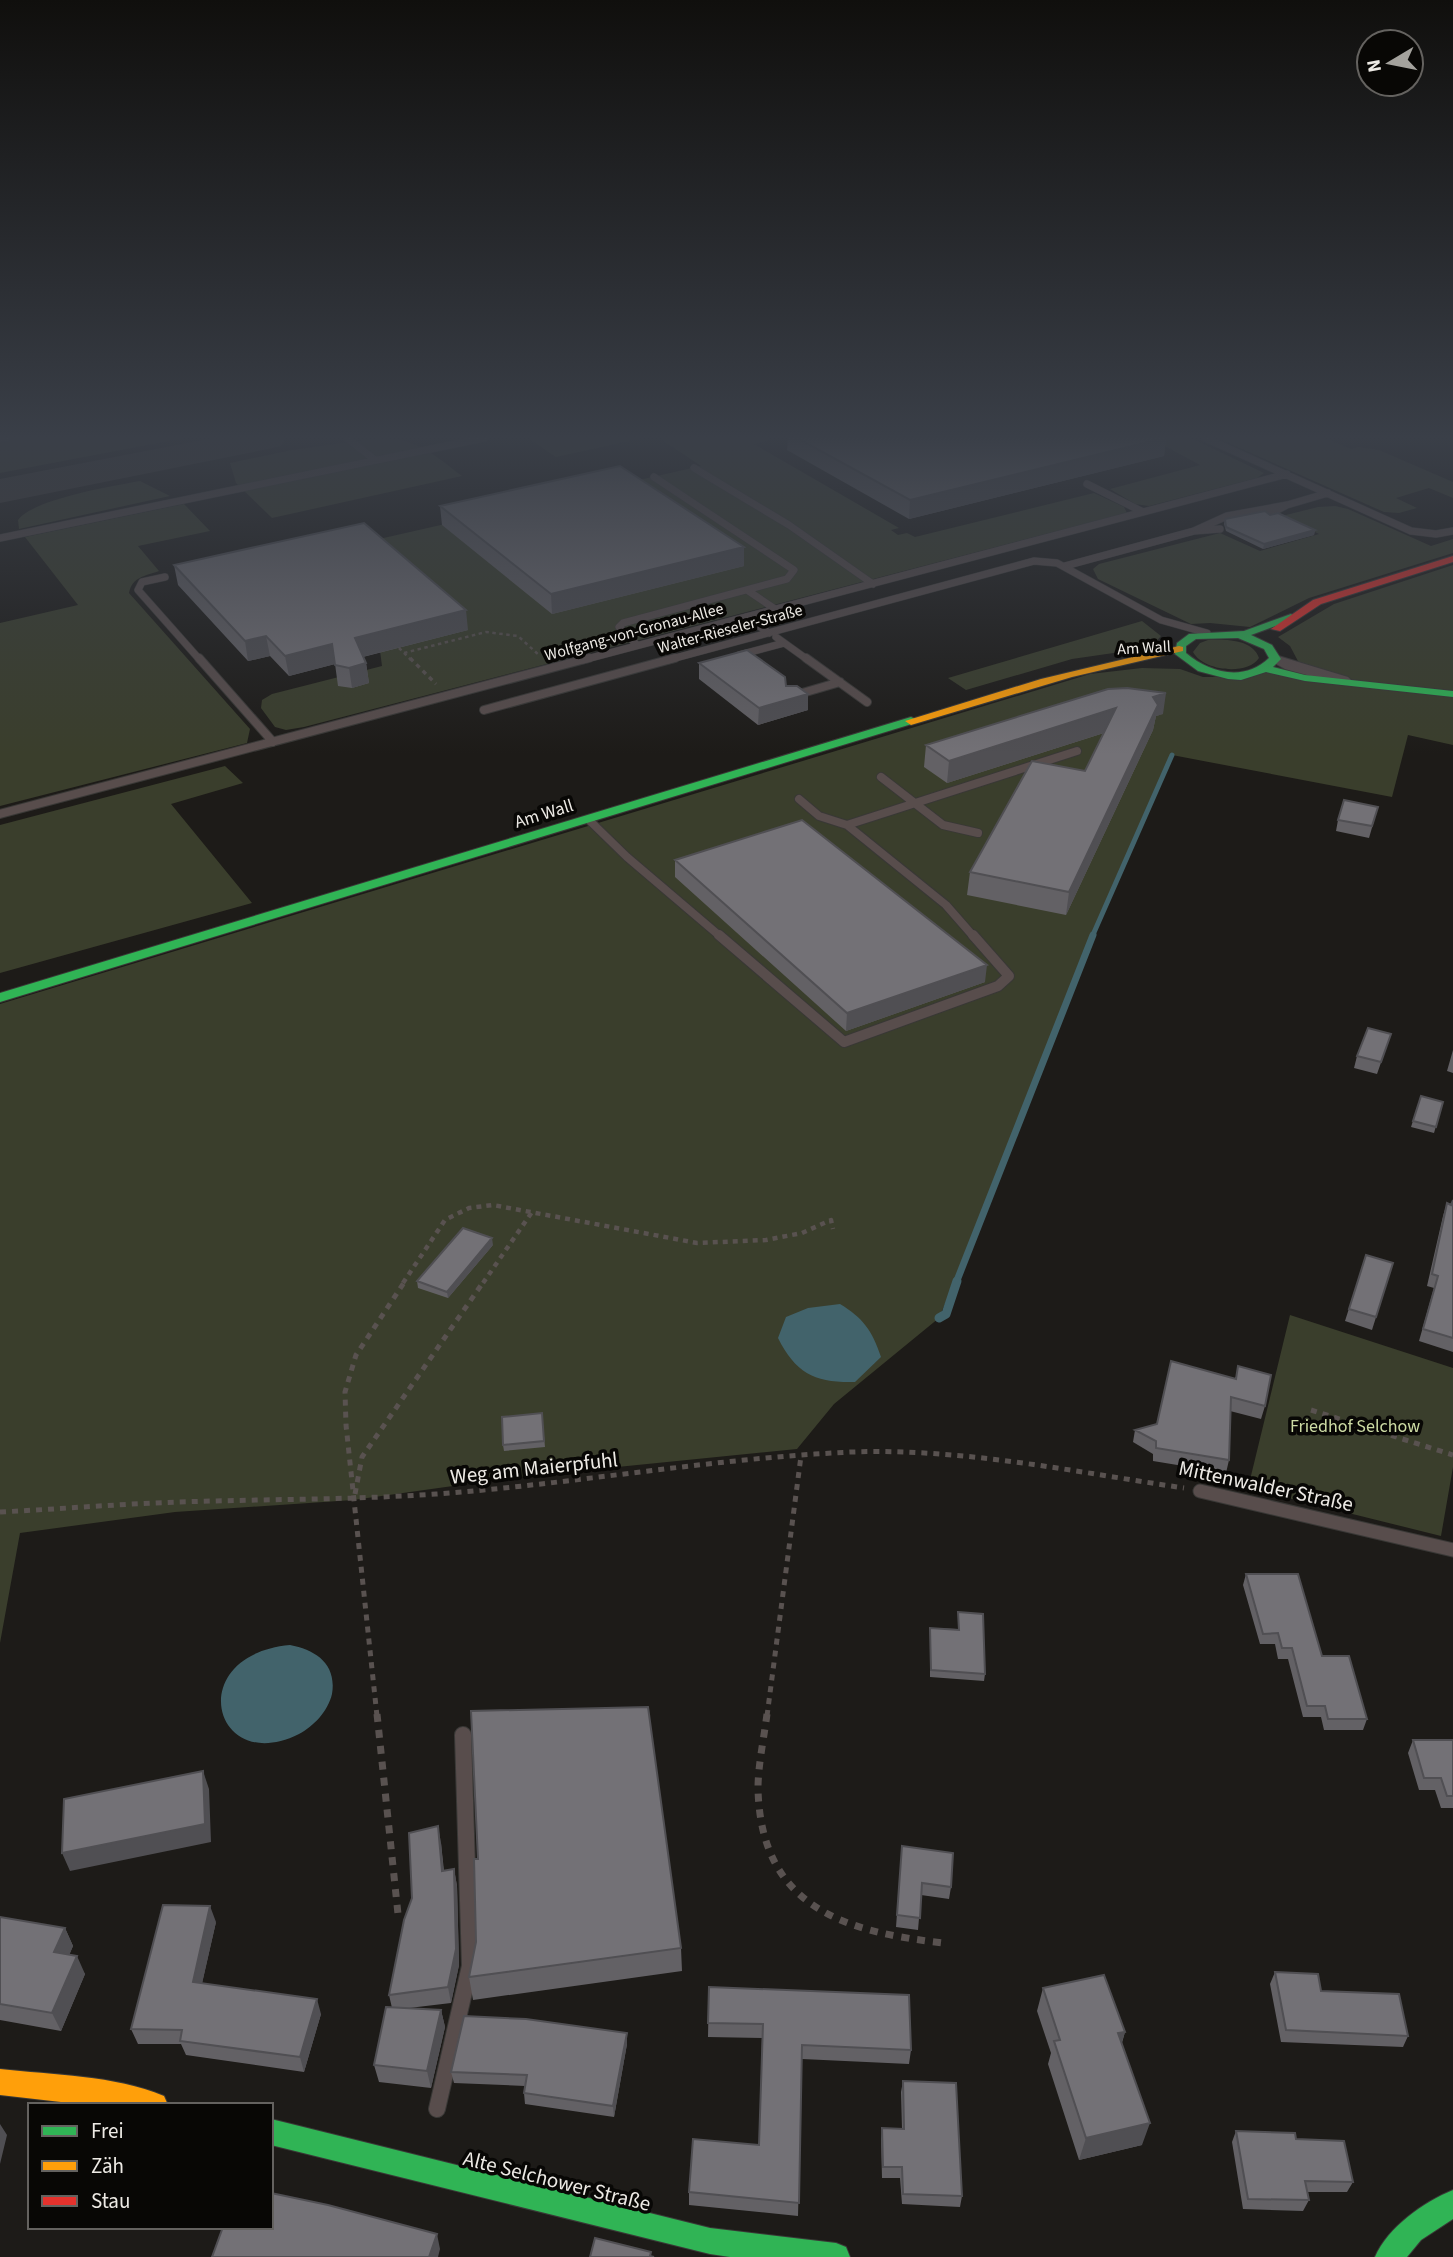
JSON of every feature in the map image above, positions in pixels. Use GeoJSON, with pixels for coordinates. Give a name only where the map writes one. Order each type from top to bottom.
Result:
{"type":"FeatureCollection","features":[{"type":"Feature","properties":{"kind":"street"},"geometry":{"type":"LineString","coordinates":[[1259,642],[1308,607],[1338,594],[1453,559]]}},
{"type":"Feature","properties":{"kind":"street"},"geometry":{"type":"LineString","coordinates":[[1241,635],[1292,617]]}},
{"type":"Feature","properties":{"kind":"street"},"geometry":{"type":"LineString","coordinates":[[1207,634],[1241,635],[1259,642],[1268,647],[1271,664],[1305,678],[1453,694]]}},
{"type":"Feature","properties":{"kind":"street","name":"Am Wall"},"geometry":{"type":"LineString","coordinates":[[0,998],[1022,687],[1161,656],[1207,634]]}},
{"type":"Feature","properties":{"kind":"street"},"geometry":{"type":"LineString","coordinates":[[1181,645],[1183,659],[1190,664]]}},
{"type":"Feature","properties":{"kind":"street","name":"Am Wall"},"geometry":{"type":"LineString","coordinates":[[1100,668],[1190,664],[1213,673],[1233,675],[1271,664]]}},
{"type":"Feature","properties":{"kind":"street"},"geometry":{"type":"LineString","coordinates":[[0,2082],[113,2095],[147,2103]]}},
{"type":"Feature","properties":{"kind":"street","name":"Alte Selchower Straße"},"geometry":{"type":"LineString","coordinates":[[273,2132],[710,2241],[836,2257]]}},
{"type":"Feature","properties":{"kind":"street"},"geometry":{"type":"LineString","coordinates":[[1389,2257],[1412,2231],[1453,2203]]}},
{"type":"Feature","properties":{"kind":"lane"},"geometry":{"type":"LineString","coordinates":[[637,645],[621,633],[619,627],[624,623],[787,579],[794,570],[754,543]]}},
{"type":"Feature","properties":{"kind":"lane"},"geometry":{"type":"LineString","coordinates":[[814,543],[873,584]]}},
{"type":"Feature","properties":{"kind":"lane","name":"Wolfgang-von-Gronau-Allee"},"geometry":{"type":"LineString","coordinates":[[0,814],[1026,543]]}},
{"type":"Feature","properties":{"kind":"lane","name":"Walter-Rieseler-Straße"},"geometry":{"type":"LineString","coordinates":[[1065,566],[1149,543]]}},
{"type":"Feature","properties":{"kind":"lane","name":"Walter-Rieseler-Straße"},"geometry":{"type":"LineString","coordinates":[[484,710],[772,635],[1034,561],[1045,560],[1065,566],[1161,620],[1207,634]]}},
{"type":"Feature","properties":{"kind":"lane"},"geometry":{"type":"LineString","coordinates":[[165,577],[142,582],[138,590],[273,742]]}},
{"type":"Feature","properties":{"kind":"lane"},"geometry":{"type":"LineString","coordinates":[[747,590],[775,609]]}},
{"type":"Feature","properties":{"kind":"lane"},"geometry":{"type":"LineString","coordinates":[[746,617],[867,702]]}},
{"type":"Feature","properties":{"kind":"lane","name":"Walter-Rieseler-Straße"},"geometry":{"type":"LineString","coordinates":[[1161,620],[1181,645]]}},
{"type":"Feature","properties":{"kind":"lane"},"geometry":{"type":"LineString","coordinates":[[728,658],[784,643]]}},
{"type":"Feature","properties":{"kind":"lane"},"geometry":{"type":"LineString","coordinates":[[790,696],[839,682]]}},
{"type":"Feature","properties":{"kind":"lane"},"geometry":{"type":"LineString","coordinates":[[847,825],[1077,751]]}},
{"type":"Feature","properties":{"kind":"lane"},"geometry":{"type":"LineString","coordinates":[[881,777],[943,825],[978,834]]}},
{"type":"Feature","properties":{"kind":"lane"},"geometry":{"type":"LineString","coordinates":[[589,820],[627,857],[844,1042],[998,986],[1009,976],[946,905],[847,825],[819,816],[799,799]]}},
{"type":"Feature","properties":{"kind":"lane","name":"Mittenwalder Straße"},"geometry":{"type":"LineString","coordinates":[[1200,1491],[1453,1550]]}},
{"type":"Feature","properties":{"kind":"lane"},"geometry":{"type":"LineString","coordinates":[[437,2109],[470,1966],[463,1735]]}},
{"type":"Feature","properties":{"kind":"path"},"geometry":{"type":"LineString","coordinates":[[404,653],[486,632],[518,636],[554,668]]}},
{"type":"Feature","properties":{"kind":"path"},"geometry":{"type":"LineString","coordinates":[[399,648],[448,696]]}},
{"type":"Feature","properties":{"kind":"path"},"geometry":{"type":"LineString","coordinates":[[398,1913],[353,1500],[345,1391],[356,1355],[444,1220],[469,1208],[494,1205],[697,1243],[766,1240],[802,1233],[831,1220],[833,1229]]}},
{"type":"Feature","properties":{"kind":"path"},"geometry":{"type":"LineString","coordinates":[[353,1500],[362,1457],[532,1212]]}},
{"type":"Feature","properties":{"kind":"path"},"geometry":{"type":"LineString","coordinates":[[1311,1410],[1453,1455]]}},
{"type":"Feature","properties":{"kind":"path","name":"Weg am Maierpfuhl"},"geometry":{"type":"LineString","coordinates":[[0,1512],[179,1502],[353,1500],[520,1488],[802,1456],[910,1452],[1069,1469]]}},
{"type":"Feature","properties":{"kind":"path"},"geometry":{"type":"LineString","coordinates":[[802,1456],[758,1787],[763,1836],[779,1872],[812,1907],[851,1928],[944,1943]]}},
{"type":"Feature","properties":{"kind":"path","name":"Mittenwalder Straße"},"geometry":{"type":"LineString","coordinates":[[1069,1469],[1200,1491]]}},
{"type":"Feature","properties":{"kind":"green space"},"geometry":{"type":"Polygon","coordinates":[[[30,543],[151,543],[138,546],[159,571],[136,580],[129,593],[250,729],[247,743],[0,806],[0,623],[78,605],[30,543]]]}},
{"type":"Feature","properties":{"kind":"green space"},"geometry":{"type":"Polygon","coordinates":[[[366,543],[1010,543],[304,727],[286,730],[275,727],[261,708],[262,700],[272,694],[382,666],[366,543]]]}},
{"type":"Feature","properties":{"kind":"green space"},"geometry":{"type":"Polygon","coordinates":[[[1180,543],[1243,543],[1260,551],[1287,543],[1425,543],[1431,546],[1453,543],[1453,553],[1309,598],[1250,627],[1191,624],[1098,579],[1093,569],[1099,564],[1180,543]]]}},
{"type":"Feature","properties":{"kind":"green space"},"geometry":{"type":"Polygon","coordinates":[[[1453,565],[1453,745],[1408,735],[1392,797],[1172,755],[1082,960],[987,1205],[939,1318],[834,1404],[797,1449],[518,1477],[353,1500],[175,1512],[20,1533],[0,1643],[0,1004],[1090,674],[1142,668],[1180,669],[1203,677],[1246,677],[1299,663],[1290,646],[1278,637],[1334,604],[1453,565]]]}},
{"type":"Feature","properties":{"kind":"green space"},"geometry":{"type":"Polygon","coordinates":[[[1142,621],[1161,636],[1155,647],[1072,659],[966,690],[948,678],[1142,621]]]}},
{"type":"Feature","properties":{"kind":"green space"},"geometry":{"type":"Polygon","coordinates":[[[1208,640],[1230,640],[1245,644],[1256,652],[1259,658],[1245,667],[1215,667],[1198,658],[1193,652],[1200,643],[1208,640]]]}},
{"type":"Feature","properties":{"kind":"green space"},"geometry":{"type":"Polygon","coordinates":[[[225,766],[243,783],[171,804],[252,903],[0,973],[0,825],[225,766]]]}},
{"type":"Feature","properties":{"kind":"green space","name":"Friedhof Selchow"},"geometry":{"type":"Polygon","coordinates":[[[1290,1315],[1453,1368],[1453,1467],[1441,1536],[1248,1488],[1290,1315]]]}},
{"type":"Feature","properties":{"kind":"water"},"geometry":{"type":"Polygon","coordinates":[[[840,1304],[866,1326],[881,1357],[855,1382],[829,1381],[809,1374],[792,1360],[778,1338],[786,1317],[808,1308],[840,1304]]]}},
{"type":"Feature","properties":{"kind":"water"},"geometry":{"type":"Polygon","coordinates":[[[290,1645],[316,1655],[328,1667],[333,1683],[327,1706],[310,1727],[299,1734],[269,1743],[246,1740],[230,1727],[222,1709],[223,1689],[234,1669],[256,1653],[290,1645]]]}},
{"type":"Feature","properties":{"kind":"building"},"geometry":{"type":"Polygon","coordinates":[[[272,543],[388,543],[466,610],[355,638],[366,663],[349,668],[335,665],[332,644],[285,656],[266,636],[245,641],[174,565],[272,543]]]}},
{"type":"Feature","properties":{"kind":"building"},"geometry":{"type":"Polygon","coordinates":[[[487,543],[738,543],[744,547],[551,594],[487,543]]]}},
{"type":"Feature","properties":{"kind":"building"},"geometry":{"type":"Polygon","coordinates":[[[747,650],[785,677],[786,686],[797,686],[808,694],[759,708],[699,663],[747,650]]]}},
{"type":"Feature","properties":{"kind":"building"},"geometry":{"type":"Polygon","coordinates":[[[1127,688],[1166,693],[1153,697],[1158,705],[1069,892],[970,872],[1032,761],[1085,771],[1116,708],[949,761],[926,745],[1108,689],[1127,688]]]}},
{"type":"Feature","properties":{"kind":"building"},"geometry":{"type":"Polygon","coordinates":[[[1344,800],[1378,807],[1372,826],[1338,820],[1344,800]]]}},
{"type":"Feature","properties":{"kind":"building"},"geometry":{"type":"Polygon","coordinates":[[[802,820],[987,965],[847,1013],[675,860],[802,820]]]}},
{"type":"Feature","properties":{"kind":"building"},"geometry":{"type":"Polygon","coordinates":[[[1368,1028],[1391,1034],[1381,1062],[1357,1056],[1368,1028]]]}},
{"type":"Feature","properties":{"kind":"building"},"geometry":{"type":"Polygon","coordinates":[[[1421,1096],[1443,1102],[1436,1127],[1413,1121],[1421,1096]]]}},
{"type":"Feature","properties":{"kind":"building"},"geometry":{"type":"Polygon","coordinates":[[[1453,1200],[1453,1338],[1423,1329],[1438,1276],[1432,1274],[1447,1203],[1451,1205],[1453,1200]]]}},
{"type":"Feature","properties":{"kind":"building"},"geometry":{"type":"Polygon","coordinates":[[[463,1228],[492,1238],[447,1292],[417,1281],[463,1228]]]}},
{"type":"Feature","properties":{"kind":"building"},"geometry":{"type":"Polygon","coordinates":[[[1366,1255],[1393,1263],[1376,1317],[1349,1309],[1366,1255]]]}},
{"type":"Feature","properties":{"kind":"building"},"geometry":{"type":"Polygon","coordinates":[[[1171,1361],[1236,1379],[1238,1366],[1271,1375],[1265,1406],[1231,1397],[1229,1460],[1156,1448],[1156,1441],[1135,1430],[1157,1424],[1171,1361]]]}},
{"type":"Feature","properties":{"kind":"building"},"geometry":{"type":"Polygon","coordinates":[[[542,1413],[544,1441],[503,1445],[502,1417],[542,1413]]]}},
{"type":"Feature","properties":{"kind":"building"},"geometry":{"type":"Polygon","coordinates":[[[1246,1574],[1298,1574],[1322,1656],[1349,1656],[1367,1719],[1328,1719],[1325,1706],[1307,1706],[1292,1648],[1282,1648],[1278,1633],[1263,1634],[1246,1574]]]}},
{"type":"Feature","properties":{"kind":"building"},"geometry":{"type":"Polygon","coordinates":[[[958,1612],[983,1614],[985,1674],[931,1670],[930,1628],[959,1630],[958,1612]]]}},
{"type":"Feature","properties":{"kind":"building"},"geometry":{"type":"Polygon","coordinates":[[[648,1707],[681,1948],[469,1977],[476,1942],[474,1859],[478,1859],[471,1711],[648,1707]]]}},
{"type":"Feature","properties":{"kind":"building"},"geometry":{"type":"Polygon","coordinates":[[[1413,1740],[1453,1740],[1453,1796],[1447,1796],[1441,1778],[1424,1778],[1413,1740]]]}},
{"type":"Feature","properties":{"kind":"building"},"geometry":{"type":"Polygon","coordinates":[[[203,1771],[205,1824],[62,1853],[64,1799],[203,1771]]]}},
{"type":"Feature","properties":{"kind":"building"},"geometry":{"type":"Polygon","coordinates":[[[438,1826],[442,1871],[454,1869],[456,1949],[448,1987],[389,1995],[404,1920],[412,1898],[409,1833],[438,1826]]]}},
{"type":"Feature","properties":{"kind":"building"},"geometry":{"type":"Polygon","coordinates":[[[902,1846],[953,1853],[951,1887],[922,1883],[920,1918],[897,1915],[902,1846]]]}},
{"type":"Feature","properties":{"kind":"building"},"geometry":{"type":"Polygon","coordinates":[[[163,1905],[210,1906],[193,1982],[317,1999],[300,2057],[180,2041],[182,2030],[131,2029],[163,1905]]]}},
{"type":"Feature","properties":{"kind":"building"},"geometry":{"type":"Polygon","coordinates":[[[0,1917],[65,1928],[54,1952],[77,1956],[52,2013],[0,2004],[0,1917]]]}},
{"type":"Feature","properties":{"kind":"building"},"geometry":{"type":"Polygon","coordinates":[[[1275,1972],[1318,1974],[1321,1991],[1399,1994],[1408,2036],[1286,2030],[1275,1972]]]}},
{"type":"Feature","properties":{"kind":"building"},"geometry":{"type":"Polygon","coordinates":[[[1104,1975],[1125,2032],[1118,2033],[1150,2123],[1086,2138],[1054,2041],[1060,2040],[1043,1988],[1104,1975]]]}},
{"type":"Feature","properties":{"kind":"building"},"geometry":{"type":"Polygon","coordinates":[[[709,1987],[909,1995],[911,2050],[802,2045],[799,2203],[689,2192],[693,2139],[759,2145],[763,2024],[708,2023],[709,1987]]]}},
{"type":"Feature","properties":{"kind":"building"},"geometry":{"type":"Polygon","coordinates":[[[386,2007],[441,2010],[427,2071],[374,2065],[386,2007]]]}},
{"type":"Feature","properties":{"kind":"building"},"geometry":{"type":"Polygon","coordinates":[[[464,2016],[526,2019],[627,2033],[613,2106],[524,2093],[527,2075],[451,2072],[464,2016]]]}},
{"type":"Feature","properties":{"kind":"building"},"geometry":{"type":"Polygon","coordinates":[[[903,2081],[956,2083],[962,2196],[903,2194],[902,2167],[883,2167],[882,2128],[904,2129],[903,2081]]]}},
{"type":"Feature","properties":{"kind":"building"},"geometry":{"type":"Polygon","coordinates":[[[1236,2131],[1295,2133],[1296,2139],[1344,2141],[1353,2182],[1305,2181],[1309,2200],[1248,2199],[1236,2131]]]}},
{"type":"Feature","properties":{"kind":"building"},"geometry":{"type":"Polygon","coordinates":[[[273,2193],[437,2234],[429,2257],[212,2257],[222,2229],[273,2229],[273,2193]]]}},
{"type":"Feature","properties":{"kind":"building"},"geometry":{"type":"Polygon","coordinates":[[[595,2238],[651,2252],[650,2256],[654,2257],[590,2257],[595,2238]]]}},
{"type":"Feature","properties":{"kind":"waterway"},"geometry":{"type":"LineString","coordinates":[[1092,937],[1172,755]]}},
{"type":"Feature","properties":{"kind":"waterway"},"geometry":{"type":"LineString","coordinates":[[956,1283],[1093,935]]}},
{"type":"Feature","properties":{"kind":"waterway"},"geometry":{"type":"LineString","coordinates":[[939,1318],[946,1314],[957,1281]]}},
{"type":"Feature","properties":{"kind":"traffic: fast"},"geometry":{"type":"LineString","coordinates":[[1241,635],[1268,647],[1275,659],[1254,674],[1228,676],[1201,669],[1180,654],[1181,645],[1193,636],[1245,634],[1291,617]]}},
{"type":"Feature","properties":{"kind":"traffic: fast"},"geometry":{"type":"LineString","coordinates":[[1267,669],[1305,678],[1453,694]]}},
{"type":"Feature","properties":{"kind":"traffic: fast"},"geometry":{"type":"LineString","coordinates":[[0,998],[911,721]]}},
{"type":"Feature","properties":{"kind":"traffic: fast"},"geometry":{"type":"LineString","coordinates":[[273,2132],[710,2241],[836,2257]]}},
{"type":"Feature","properties":{"kind":"traffic: fast"},"geometry":{"type":"LineString","coordinates":[[1389,2257],[1412,2231],[1453,2203]]}},
{"type":"Feature","properties":{"kind":"traffic: slow"},"geometry":{"type":"LineString","coordinates":[[911,721],[1068,675],[1179,649]]}},
{"type":"Feature","properties":{"kind":"traffic: slow"},"geometry":{"type":"LineString","coordinates":[[0,2082],[113,2095],[147,2103]]}},
{"type":"Feature","properties":{"kind":"traffic: jam"},"geometry":{"type":"LineString","coordinates":[[1276,629],[1317,602],[1453,559]]}}]}
